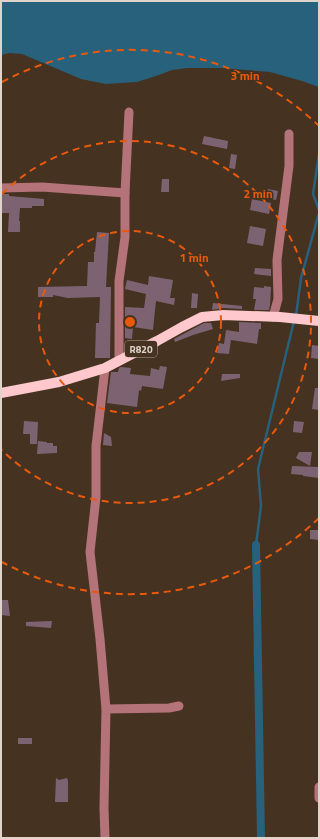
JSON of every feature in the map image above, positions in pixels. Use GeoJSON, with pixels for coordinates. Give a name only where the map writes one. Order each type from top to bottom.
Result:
{"type":"FeatureCollection","features":[{"type":"Feature","properties":{"kind":"main road","name":"R820"},"geometry":{"type":"LineString","coordinates":[[1,393],[60,382],[104,368],[202,317],[222,315],[276,317],[318,321]]}},
{"type":"Feature","properties":{"kind":"street"},"geometry":{"type":"LineString","coordinates":[[119,361],[119,281],[124,237],[129,112]]}},
{"type":"Feature","properties":{"kind":"street"},"geometry":{"type":"LineString","coordinates":[[276,317],[278,299],[277,260],[289,166],[289,134]]}},
{"type":"Feature","properties":{"kind":"street"},"geometry":{"type":"LineString","coordinates":[[1,188],[42,187],[125,193]]}},
{"type":"Feature","properties":{"kind":"street"},"geometry":{"type":"LineString","coordinates":[[104,368],[96,446],[96,497],[90,552],[106,709],[104,808],[105,838]]}},
{"type":"Feature","properties":{"kind":"street"},"geometry":{"type":"LineString","coordinates":[[106,709],[169,708],[179,706]]}},
{"type":"Feature","properties":{"kind":"street"},"geometry":{"type":"LineString","coordinates":[[319,787],[319,798]]}},
{"type":"Feature","properties":{"kind":"water"},"geometry":{"type":"Polygon","coordinates":[[[1,1],[319,1],[319,87],[270,72],[221,68],[187,68],[172,70],[137,82],[106,84],[81,79],[22,54],[10,53],[1,55],[1,1]]]}},
{"type":"Feature","properties":{"kind":"building"},"geometry":{"type":"Polygon","coordinates":[[[204,136],[228,141],[227,149],[202,144],[204,136]]]}},
{"type":"Feature","properties":{"kind":"building"},"geometry":{"type":"Polygon","coordinates":[[[231,154],[237,155],[235,169],[229,168],[231,154]]]}},
{"type":"Feature","properties":{"kind":"building"},"geometry":{"type":"Polygon","coordinates":[[[162,179],[169,179],[169,192],[161,192],[162,179]]]}},
{"type":"Feature","properties":{"kind":"building"},"geometry":{"type":"Polygon","coordinates":[[[268,189],[278,191],[276,200],[267,198],[268,189]]]}},
{"type":"Feature","properties":{"kind":"building"},"geometry":{"type":"Polygon","coordinates":[[[1,194],[44,199],[44,206],[20,208],[20,232],[8,232],[9,213],[1,213],[1,194]]]}},
{"type":"Feature","properties":{"kind":"building"},"geometry":{"type":"Polygon","coordinates":[[[252,199],[271,203],[269,214],[250,210],[252,199]]]}},
{"type":"Feature","properties":{"kind":"building"},"geometry":{"type":"Polygon","coordinates":[[[250,226],[266,229],[263,246],[247,243],[250,226]]]}},
{"type":"Feature","properties":{"kind":"building"},"geometry":{"type":"Polygon","coordinates":[[[97,232],[109,233],[106,287],[111,287],[110,358],[95,358],[96,323],[99,323],[100,297],[68,298],[53,295],[53,297],[38,297],[38,287],[87,286],[88,262],[94,262],[97,232]]]}},
{"type":"Feature","properties":{"kind":"building"},"geometry":{"type":"Polygon","coordinates":[[[255,268],[271,269],[271,276],[254,274],[255,268]]]}},
{"type":"Feature","properties":{"kind":"building"},"geometry":{"type":"Polygon","coordinates":[[[149,276],[173,280],[170,298],[175,298],[174,305],[156,301],[153,330],[133,327],[132,339],[125,338],[125,307],[144,308],[146,294],[125,289],[127,280],[148,285],[149,276]]]}},
{"type":"Feature","properties":{"kind":"building"},"geometry":{"type":"Polygon","coordinates":[[[264,286],[271,287],[269,310],[254,310],[256,299],[253,299],[254,287],[264,288],[264,286]]]}},
{"type":"Feature","properties":{"kind":"building"},"geometry":{"type":"Polygon","coordinates":[[[192,293],[198,294],[197,308],[191,308],[192,293]]]}},
{"type":"Feature","properties":{"kind":"building"},"geometry":{"type":"Polygon","coordinates":[[[213,303],[242,306],[242,309],[223,308],[212,310],[213,303]]]}},
{"type":"Feature","properties":{"kind":"building"},"geometry":{"type":"Polygon","coordinates":[[[239,322],[261,323],[257,344],[231,340],[229,354],[217,353],[219,343],[224,344],[226,330],[239,332],[239,322]]]}},
{"type":"Feature","properties":{"kind":"building"},"geometry":{"type":"Polygon","coordinates":[[[204,323],[211,323],[213,329],[175,342],[174,339],[204,323]]]}},
{"type":"Feature","properties":{"kind":"building"},"geometry":{"type":"Polygon","coordinates":[[[312,345],[319,346],[319,359],[311,358],[312,345]]]}},
{"type":"Feature","properties":{"kind":"building"},"geometry":{"type":"Polygon","coordinates":[[[160,366],[167,367],[163,389],[142,386],[141,391],[139,390],[137,407],[107,403],[111,372],[118,372],[119,368],[121,367],[131,368],[130,374],[150,376],[151,368],[159,370],[160,366]]]}},
{"type":"Feature","properties":{"kind":"building"},"geometry":{"type":"Polygon","coordinates":[[[222,374],[240,374],[240,378],[221,381],[222,374]]]}},
{"type":"Feature","properties":{"kind":"building"},"geometry":{"type":"Polygon","coordinates":[[[315,388],[319,388],[319,410],[312,409],[315,388]]]}},
{"type":"Feature","properties":{"kind":"building"},"geometry":{"type":"Polygon","coordinates":[[[24,421],[38,422],[37,444],[30,444],[30,434],[23,434],[24,421]]]}},
{"type":"Feature","properties":{"kind":"building"},"geometry":{"type":"Polygon","coordinates":[[[294,421],[304,422],[302,433],[293,432],[294,421]]]}},
{"type":"Feature","properties":{"kind":"building"},"geometry":{"type":"Polygon","coordinates":[[[104,433],[111,437],[112,446],[103,445],[104,433]]]}},
{"type":"Feature","properties":{"kind":"building"},"geometry":{"type":"Polygon","coordinates":[[[38,441],[53,443],[53,446],[57,446],[57,453],[37,454],[38,441]]]}},
{"type":"Feature","properties":{"kind":"building"},"geometry":{"type":"Polygon","coordinates":[[[299,452],[312,452],[310,466],[296,458],[299,452]]]}},
{"type":"Feature","properties":{"kind":"building"},"geometry":{"type":"Polygon","coordinates":[[[292,466],[319,467],[319,478],[291,474],[292,466]]]}},
{"type":"Feature","properties":{"kind":"building"},"geometry":{"type":"Polygon","coordinates":[[[310,530],[319,530],[319,540],[310,539],[310,530]]]}},
{"type":"Feature","properties":{"kind":"building"},"geometry":{"type":"Polygon","coordinates":[[[1,600],[8,600],[10,616],[1,615],[1,600]]]}},
{"type":"Feature","properties":{"kind":"building"},"geometry":{"type":"Polygon","coordinates":[[[52,621],[51,628],[26,626],[26,622],[52,621]]]}},
{"type":"Feature","properties":{"kind":"building"},"geometry":{"type":"Polygon","coordinates":[[[18,738],[32,738],[32,744],[18,744],[18,738]]]}},
{"type":"Feature","properties":{"kind":"building"},"geometry":{"type":"Polygon","coordinates":[[[56,778],[59,780],[67,778],[68,802],[55,802],[56,778]]]}},
{"type":"Feature","properties":{"kind":"waterway"},"geometry":{"type":"LineString","coordinates":[[319,154],[313,194],[319,210]]}},
{"type":"Feature","properties":{"kind":"waterway"},"geometry":{"type":"LineString","coordinates":[[296,316],[301,278],[319,213]]}},
{"type":"Feature","properties":{"kind":"waterway"},"geometry":{"type":"LineString","coordinates":[[256,545],[261,506],[258,469],[294,321]]}},
{"type":"Feature","properties":{"kind":"waterway"},"geometry":{"type":"LineString","coordinates":[[256,545],[261,838]]}}]}
